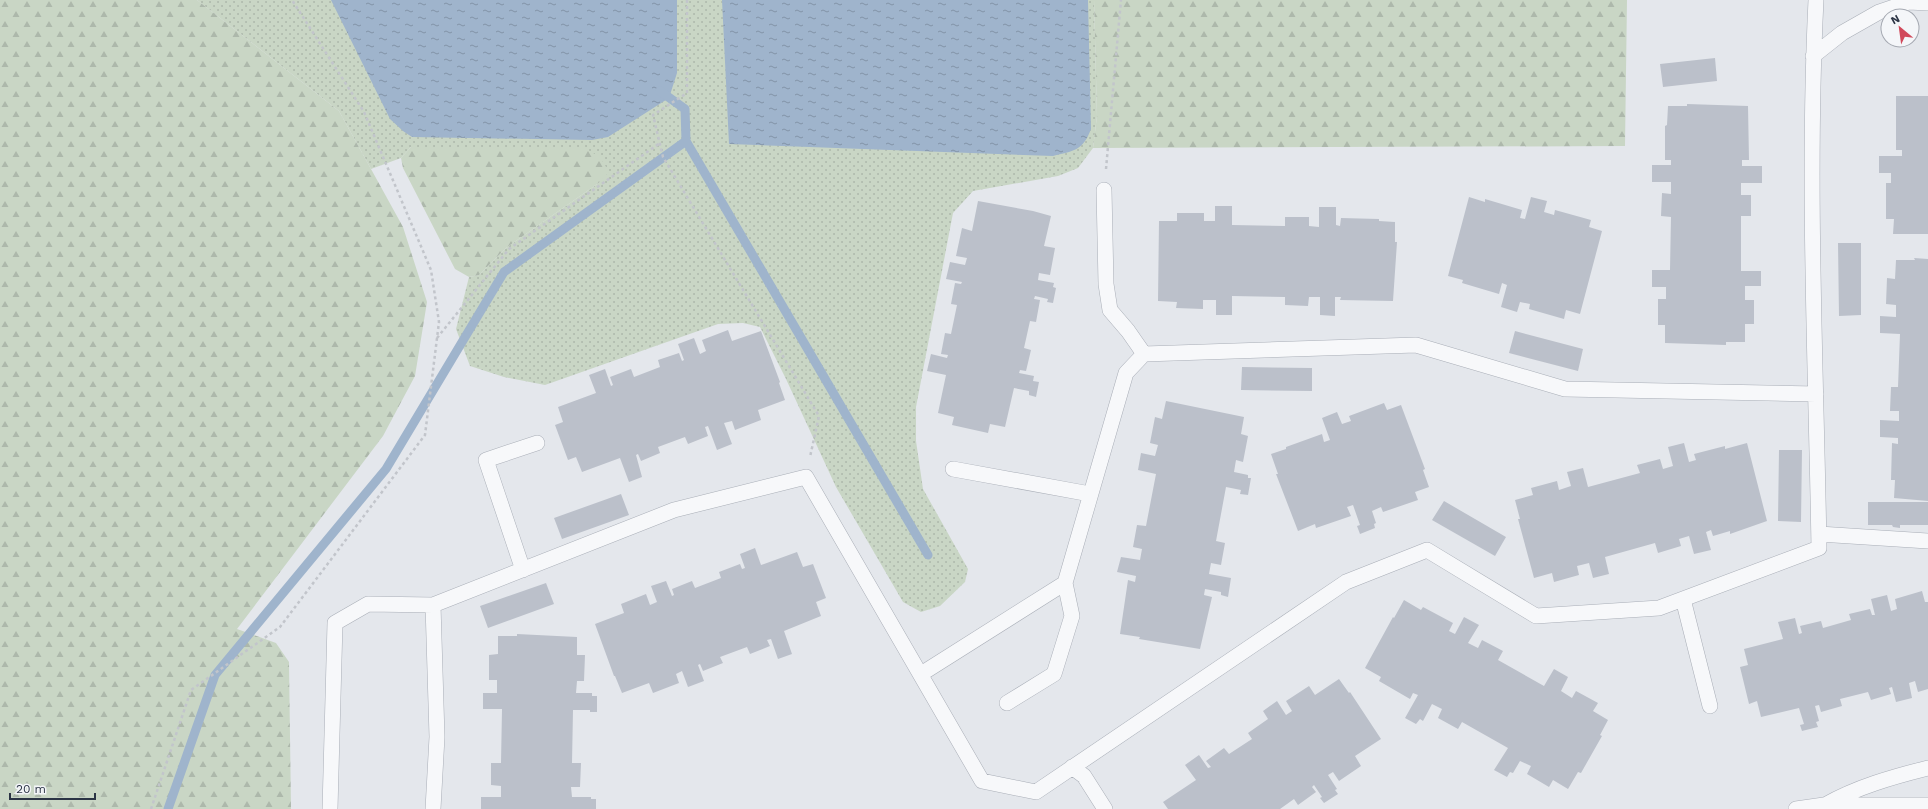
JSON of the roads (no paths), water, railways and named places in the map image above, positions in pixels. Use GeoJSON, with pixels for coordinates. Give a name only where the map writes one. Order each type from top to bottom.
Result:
{"type":"FeatureCollection","features":[{"type":"Feature","properties":{"kind":"lane"},"geometry":{"type":"LineString","coordinates":[[330,809],[335,623],[368,604],[433,605],[674,510],[806,477],[982,781],[1036,792],[1346,582],[1427,550],[1536,616],[1659,608],[1819,548],[1812,224],[1813,56],[1816,0]]}},
{"type":"Feature","properties":{"kind":"lane"},"geometry":{"type":"LineString","coordinates":[[1813,56],[1842,32],[1878,12],[1909,1],[1928,3]]}},
{"type":"Feature","properties":{"kind":"lane"},"geometry":{"type":"LineString","coordinates":[[1104,190],[1106,284],[1110,310],[1128,331],[1144,354]]}},
{"type":"Feature","properties":{"kind":"lane"},"geometry":{"type":"LineString","coordinates":[[1007,703],[1054,674],[1072,616],[1065,583],[1090,494],[1126,373],[1144,354],[1416,345],[1565,389],[1816,394]]}},
{"type":"Feature","properties":{"kind":"lane"},"geometry":{"type":"LineString","coordinates":[[523,570],[486,460],[537,443]]}},
{"type":"Feature","properties":{"kind":"lane"},"geometry":{"type":"LineString","coordinates":[[953,469],[1090,494]]}},
{"type":"Feature","properties":{"kind":"lane"},"geometry":{"type":"LineString","coordinates":[[1819,534],[1928,541]]}},
{"type":"Feature","properties":{"kind":"lane"},"geometry":{"type":"LineString","coordinates":[[921,674],[1065,583]]}},
{"type":"Feature","properties":{"kind":"lane"},"geometry":{"type":"LineString","coordinates":[[1683,599],[1710,706]]}},
{"type":"Feature","properties":{"kind":"lane"},"geometry":{"type":"LineString","coordinates":[[433,605],[437,737],[433,809]]}},
{"type":"Feature","properties":{"kind":"lane"},"geometry":{"type":"LineString","coordinates":[[1072,767],[1084,776],[1105,809]]}},
{"type":"Feature","properties":{"kind":"lane"},"geometry":{"type":"LineString","coordinates":[[1824,807],[1846,793],[1891,777],[1928,768]]}},
{"type":"Feature","properties":{"kind":"lane"},"geometry":{"type":"LineString","coordinates":[[1796,809],[1928,805]]}},
{"type":"Feature","properties":{"kind":"water"},"geometry":{"type":"Polygon","coordinates":[[[331,0],[677,0],[677,73],[669,98],[608,137],[592,140],[412,137],[390,119],[331,0]]]}},
{"type":"Feature","properties":{"kind":"water"},"geometry":{"type":"Polygon","coordinates":[[[722,0],[1088,0],[1091,129],[1081,146],[1072,151],[1053,156],[729,144],[722,0]]]}},
{"type":"Feature","properties":{"kind":"waterway"},"geometry":{"type":"LineString","coordinates":[[660,91],[685,109],[686,141],[928,555]]}},
{"type":"Feature","properties":{"kind":"waterway"},"geometry":{"type":"LineString","coordinates":[[168,809],[215,675],[386,469],[504,272],[686,141]]}}]}
